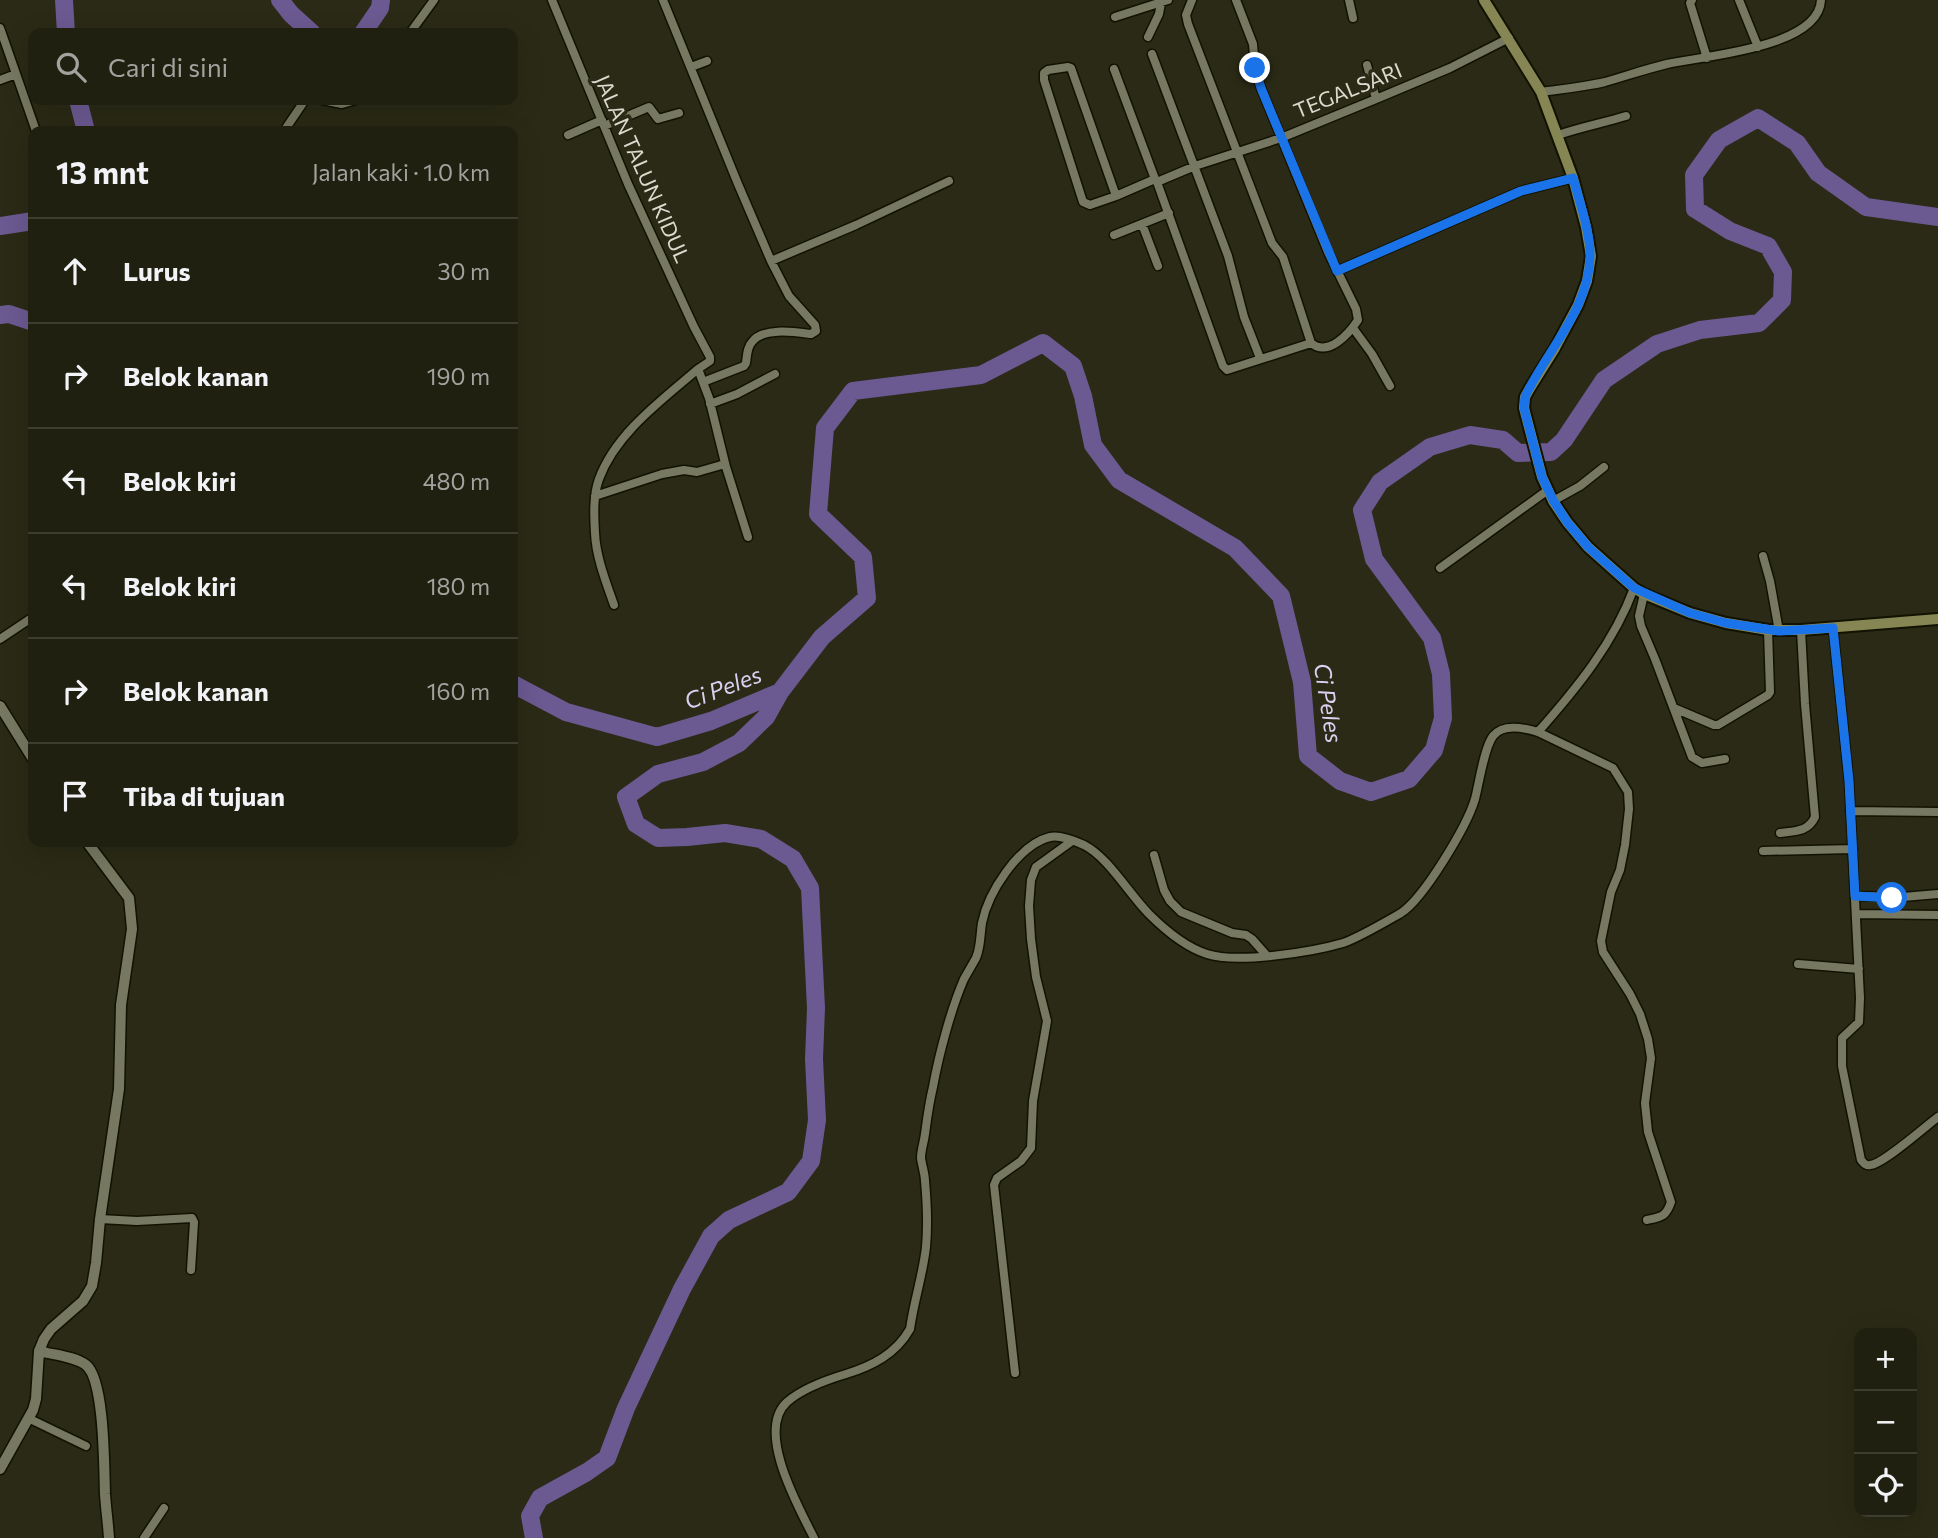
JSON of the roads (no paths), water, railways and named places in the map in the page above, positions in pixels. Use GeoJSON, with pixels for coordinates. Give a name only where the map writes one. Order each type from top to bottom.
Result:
{"type":"FeatureCollection","features":[{"type":"Feature","properties":{"kind":"main road"},"geometry":{"type":"LineString","coordinates":[[1484,0],[1541,92],[1573,178],[1591,256],[1587,281],[1578,305],[1525,397],[1524,408],[1542,477],[1567,522],[1588,547],[1639,591],[1690,613],[1726,623],[1774,630],[1801,630],[1938,619]]}},
{"type":"Feature","properties":{"kind":"street"},"geometry":{"type":"LineString","coordinates":[[414,28],[434,0]]}},
{"type":"Feature","properties":{"kind":"street","name":"JALAN TALUN KIDUL"},"geometry":{"type":"LineString","coordinates":[[551,0],[628,184],[710,357],[710,361],[698,369]]}},
{"type":"Feature","properties":{"kind":"street"},"geometry":{"type":"LineString","coordinates":[[663,0],[771,261],[789,296],[815,325],[816,331],[811,334],[774,331],[759,336],[751,342],[744,366],[703,382]]}},
{"type":"Feature","properties":{"kind":"street"},"geometry":{"type":"LineString","coordinates":[[1192,0],[1186,15],[1188,24],[1272,243],[1283,257],[1311,343],[1317,348],[1326,349],[1353,328],[1358,320],[1356,309],[1337,271],[1261,88],[1255,68],[1253,44],[1236,0]]}},
{"type":"Feature","properties":{"kind":"street"},"geometry":{"type":"LineString","coordinates":[[1349,0],[1353,18]]}},
{"type":"Feature","properties":{"kind":"street"},"geometry":{"type":"LineString","coordinates":[[1692,0],[1690,3],[1707,58]]}},
{"type":"Feature","properties":{"kind":"street"},"geometry":{"type":"LineString","coordinates":[[1739,0],[1758,47]]}},
{"type":"Feature","properties":{"kind":"street"},"geometry":{"type":"LineString","coordinates":[[1541,92],[1604,82],[1669,64],[1758,47],[1801,29],[1815,18],[1821,0]]}},
{"type":"Feature","properties":{"kind":"street"},"geometry":{"type":"LineString","coordinates":[[1115,17],[1165,1]]}},
{"type":"Feature","properties":{"kind":"street"},"geometry":{"type":"LineString","coordinates":[[1148,37],[1165,1]]}},
{"type":"Feature","properties":{"kind":"street"},"geometry":{"type":"LineString","coordinates":[[0,28],[34,126]]}},
{"type":"Feature","properties":{"kind":"street","name":"TEGALSARI"},"geometry":{"type":"LineString","coordinates":[[1116,196],[1071,68],[1068,66],[1048,70],[1043,76],[1083,202],[1090,205],[1116,196],[1195,166],[1281,138],[1450,68],[1509,38]]}},
{"type":"Feature","properties":{"kind":"street"},"geometry":{"type":"LineString","coordinates":[[1152,54],[1228,256],[1244,317],[1260,358]]}},
{"type":"Feature","properties":{"kind":"street"},"geometry":{"type":"LineString","coordinates":[[691,67],[707,61]]}},
{"type":"Feature","properties":{"kind":"street"},"geometry":{"type":"LineString","coordinates":[[1367,65],[1376,99]]}},
{"type":"Feature","properties":{"kind":"street"},"geometry":{"type":"LineString","coordinates":[[1114,69],[1223,366],[1227,370],[1311,343]]}},
{"type":"Feature","properties":{"kind":"street"},"geometry":{"type":"LineString","coordinates":[[0,80],[16,74]]}},
{"type":"Feature","properties":{"kind":"street"},"geometry":{"type":"LineString","coordinates":[[287,126],[301,105]]}},
{"type":"Feature","properties":{"kind":"street"},"geometry":{"type":"LineString","coordinates":[[568,135],[649,107],[658,119],[679,113]]}},
{"type":"Feature","properties":{"kind":"street"},"geometry":{"type":"LineString","coordinates":[[1558,135],[1626,116]]}},
{"type":"Feature","properties":{"kind":"street"},"geometry":{"type":"LineString","coordinates":[[1337,271],[1521,191],[1573,178]]}},
{"type":"Feature","properties":{"kind":"street"},"geometry":{"type":"LineString","coordinates":[[771,261],[949,181]]}},
{"type":"Feature","properties":{"kind":"street"},"geometry":{"type":"LineString","coordinates":[[1114,235],[1169,213]]}},
{"type":"Feature","properties":{"kind":"street"},"geometry":{"type":"LineString","coordinates":[[1142,224],[1158,266]]}},
{"type":"Feature","properties":{"kind":"street"},"geometry":{"type":"LineString","coordinates":[[1353,328],[1390,386]]}},
{"type":"Feature","properties":{"kind":"street"},"geometry":{"type":"LineString","coordinates":[[614,605],[595,535],[595,496],[599,480],[613,452],[631,430],[698,369],[748,537]]}},
{"type":"Feature","properties":{"kind":"street"},"geometry":{"type":"LineString","coordinates":[[710,404],[737,394],[775,374]]}},
{"type":"Feature","properties":{"kind":"street"},"geometry":{"type":"LineString","coordinates":[[595,496],[662,474],[684,470],[696,472],[725,464]]}},
{"type":"Feature","properties":{"kind":"street"},"geometry":{"type":"LineString","coordinates":[[1440,568],[1551,496],[1580,486],[1604,467]]}},
{"type":"Feature","properties":{"kind":"street"},"geometry":{"type":"LineString","coordinates":[[1674,708],[1714,725],[1770,692],[1774,630],[1770,581],[1763,556]]}},
{"type":"Feature","properties":{"kind":"street"},"geometry":{"type":"LineString","coordinates":[[1639,591],[1641,626],[1692,757],[1702,763],[1725,759]]}},
{"type":"Feature","properties":{"kind":"street"},"geometry":{"type":"LineString","coordinates":[[1538,732],[1596,660],[1639,591]]}},
{"type":"Feature","properties":{"kind":"street"},"geometry":{"type":"LineString","coordinates":[[0,639],[28,620]]}},
{"type":"Feature","properties":{"kind":"street"},"geometry":{"type":"LineString","coordinates":[[1833,628],[1849,781],[1860,970],[1858,1022],[1842,1038],[1842,1066],[1861,1160],[1871,1166],[1938,1117]]}},
{"type":"Feature","properties":{"kind":"street"},"geometry":{"type":"LineString","coordinates":[[1780,833],[1804,829],[1810,826],[1815,817],[1801,630]]}},
{"type":"Feature","properties":{"kind":"street"},"geometry":{"type":"LineString","coordinates":[[0,706],[28,751]]}},
{"type":"Feature","properties":{"kind":"street"},"geometry":{"type":"LineString","coordinates":[[814,1538],[786,1481],[777,1446],[776,1425],[780,1412],[785,1403],[806,1390],[877,1363],[903,1341],[910,1329],[926,1248],[927,1197],[921,1158],[938,1062],[960,991],[976,956],[982,923],[992,894],[1019,857],[1051,837],[1072,841],[1097,853],[1167,931],[1191,946],[1209,955],[1244,958],[1283,955],[1342,943],[1402,912],[1413,902],[1432,878],[1468,818],[1489,746],[1499,732],[1508,728],[1538,732],[1613,768],[1625,786],[1629,798],[1625,845],[1620,870],[1611,892],[1601,941],[1603,952],[1640,1014],[1648,1039],[1651,1058],[1645,1103],[1648,1132],[1671,1202],[1662,1217],[1647,1220]]}},
{"type":"Feature","properties":{"kind":"street"},"geometry":{"type":"LineString","coordinates":[[1850,811],[1938,812]]}},
{"type":"Feature","properties":{"kind":"street"},"geometry":{"type":"LineString","coordinates":[[1015,1373],[994,1185],[997,1178],[1021,1161],[1031,1148],[1033,1101],[1047,1021],[1036,976],[1031,939],[1031,880],[1036,867],[1072,841]]}},
{"type":"Feature","properties":{"kind":"street"},"geometry":{"type":"LineString","coordinates":[[0,1469],[30,1419],[36,1399],[38,1351],[51,1329],[83,1301],[92,1286],[96,1263],[119,1089],[121,1005],[132,929],[129,898],[91,847]]}},
{"type":"Feature","properties":{"kind":"street"},"geometry":{"type":"LineString","coordinates":[[1763,850],[1853,849]]}},
{"type":"Feature","properties":{"kind":"street"},"geometry":{"type":"LineString","coordinates":[[1154,855],[1164,890],[1181,912],[1232,933],[1246,934],[1267,956]]}},
{"type":"Feature","properties":{"kind":"street"},"geometry":{"type":"LineString","coordinates":[[1855,896],[1903,898],[1938,894]]}},
{"type":"Feature","properties":{"kind":"street"},"geometry":{"type":"LineString","coordinates":[[1856,914],[1938,915]]}},
{"type":"Feature","properties":{"kind":"street"},"geometry":{"type":"LineString","coordinates":[[1798,964],[1860,970]]}},
{"type":"Feature","properties":{"kind":"street"},"geometry":{"type":"LineString","coordinates":[[100,1219],[137,1221],[192,1218],[191,1270]]}},
{"type":"Feature","properties":{"kind":"street"},"geometry":{"type":"LineString","coordinates":[[38,1351],[68,1358],[85,1365],[91,1372],[103,1431],[109,1538]]}},
{"type":"Feature","properties":{"kind":"street"},"geometry":{"type":"LineString","coordinates":[[30,1419],[86,1446]]}},
{"type":"Feature","properties":{"kind":"street"},"geometry":{"type":"LineString","coordinates":[[144,1538],[164,1508]]}},
{"type":"Feature","properties":{"kind":"waterway","name":"Ci Peles"},"geometry":{"type":"LineString","coordinates":[[64,0],[66,28]]}},
{"type":"Feature","properties":{"kind":"waterway","name":"Ci Peles"},"geometry":{"type":"LineString","coordinates":[[280,0],[306,28]]}},
{"type":"Feature","properties":{"kind":"waterway","name":"Ci Peles"},"geometry":{"type":"LineString","coordinates":[[366,28],[380,8],[381,0]]}},
{"type":"Feature","properties":{"kind":"waterway","name":"Ci Peles"},"geometry":{"type":"LineString","coordinates":[[79,105],[85,126]]}},
{"type":"Feature","properties":{"kind":"waterway","name":"Ci Peles"},"geometry":{"type":"LineString","coordinates":[[518,687],[566,712],[657,737],[711,721],[780,692],[822,637],[867,598],[863,557],[818,514],[825,428],[853,391],[981,375],[1043,343],[1073,366],[1083,396],[1093,445],[1119,480],[1235,548],[1281,596],[1302,682],[1308,756],[1340,781],[1371,792],[1409,779],[1434,750],[1443,718],[1441,674],[1432,638],[1374,559],[1362,510],[1380,482],[1430,447],[1470,435],[1503,440],[1518,453],[1551,452],[1564,440],[1604,380],[1657,344],[1700,330],[1759,323],[1782,300],[1783,272],[1768,246],[1730,231],[1695,209],[1694,175],[1719,140],[1758,118],[1797,143],[1818,173],[1866,207],[1938,217]]}},
{"type":"Feature","properties":{"kind":"waterway","name":"Ci Peles"},"geometry":{"type":"LineString","coordinates":[[0,226],[28,222]]}},
{"type":"Feature","properties":{"kind":"waterway","name":"Ci Peles"},"geometry":{"type":"LineString","coordinates":[[0,315],[9,314],[28,320]]}},
{"type":"Feature","properties":{"kind":"waterway"},"geometry":{"type":"LineString","coordinates":[[534,1538],[530,1516],[540,1498],[607,1458],[626,1408],[682,1289],[711,1236],[729,1220],[788,1192],[811,1161],[817,1120],[814,1059],[816,1008],[810,888],[793,859],[761,839],[725,833],[658,838],[636,824],[626,797],[658,774],[703,762],[739,743],[766,717],[780,692]]}}]}
